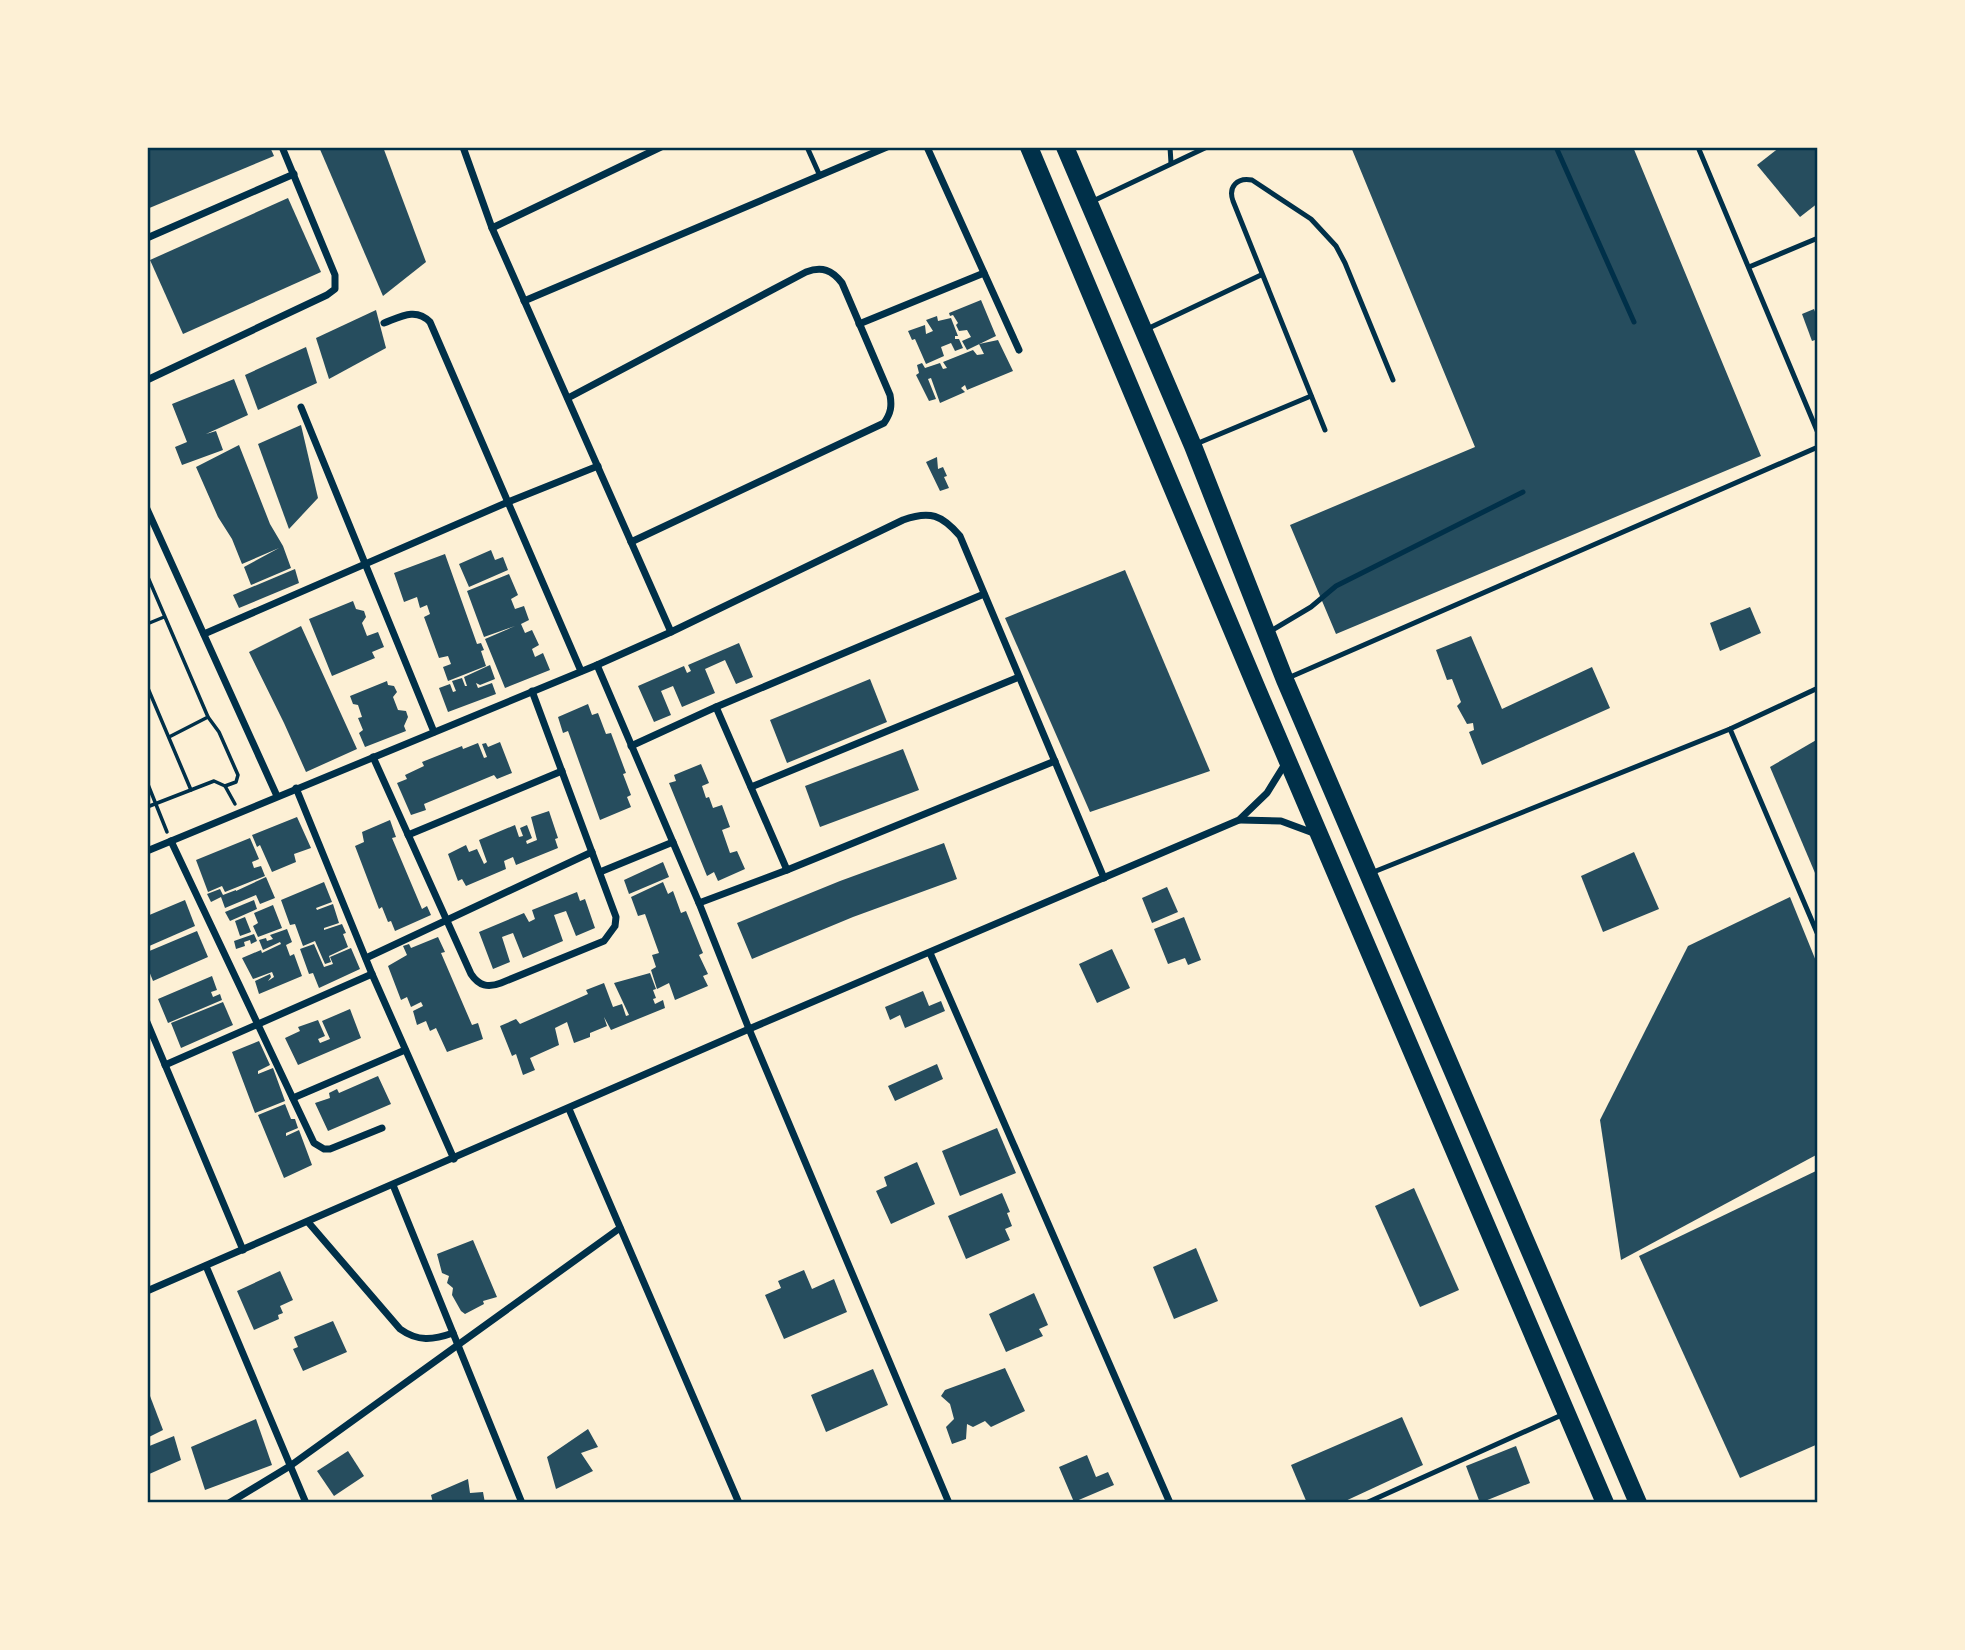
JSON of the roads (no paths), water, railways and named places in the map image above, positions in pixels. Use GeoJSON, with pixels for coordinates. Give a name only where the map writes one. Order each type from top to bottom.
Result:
{"type":"FeatureCollection","features":[{"type":"Feature","properties":{"kind":"highway"},"geometry":{"type":"LineString","coordinates":[[1029,147],[1605,1503]]}},
{"type":"Feature","properties":{"kind":"highway"},"geometry":{"type":"LineString","coordinates":[[1065,147],[1193,446],[1285,680],[1638,1503]]}},
{"type":"Feature","properties":{"kind":"street"},"geometry":{"type":"LineString","coordinates":[[147,380],[335,289],[335,275],[282,147]]}},
{"type":"Feature","properties":{"kind":"street"},"geometry":{"type":"LineString","coordinates":[[463,147],[492,228],[671,632]]}},
{"type":"Feature","properties":{"kind":"street"},"geometry":{"type":"LineString","coordinates":[[492,228],[662,147]]}},
{"type":"Feature","properties":{"kind":"street"},"geometry":{"type":"LineString","coordinates":[[524,301],[887,147]]}},
{"type":"Feature","properties":{"kind":"street"},"geometry":{"type":"LineString","coordinates":[[927,147],[1019,350]]}},
{"type":"Feature","properties":{"kind":"street"},"geometry":{"type":"LineString","coordinates":[[147,238],[294,174]]}},
{"type":"Feature","properties":{"kind":"street"},"geometry":{"type":"LineString","coordinates":[[568,398],[815,269],[825,269],[835,274],[842,283],[890,395],[890,414],[884,423],[632,542]]}},
{"type":"Feature","properties":{"kind":"street"},"geometry":{"type":"LineString","coordinates":[[859,324],[984,273]]}},
{"type":"Feature","properties":{"kind":"street"},"geometry":{"type":"LineString","coordinates":[[384,323],[416,313],[430,322],[581,671]]}},
{"type":"Feature","properties":{"kind":"street"},"geometry":{"type":"LineString","coordinates":[[301,407],[435,732]]}},
{"type":"Feature","properties":{"kind":"street"},"geometry":{"type":"LineString","coordinates":[[204,634],[508,502],[598,466]]}},
{"type":"Feature","properties":{"kind":"street"},"geometry":{"type":"LineString","coordinates":[[147,509],[277,796]]}},
{"type":"Feature","properties":{"kind":"street"},"geometry":{"type":"LineString","coordinates":[[147,851],[597,665],[919,514],[934,515],[949,523],[960,536],[1104,878]]}},
{"type":"Feature","properties":{"kind":"street"},"geometry":{"type":"LineString","coordinates":[[631,746],[716,707],[984,594]]}},
{"type":"Feature","properties":{"kind":"street"},"geometry":{"type":"LineString","coordinates":[[597,665],[949,1503]]}},
{"type":"Feature","properties":{"kind":"street"},"geometry":{"type":"LineString","coordinates":[[751,787],[1019,677]]}},
{"type":"Feature","properties":{"kind":"street"},"geometry":{"type":"LineString","coordinates":[[373,757],[476,981],[492,986],[604,941],[610,935],[616,917],[532,691]]}},
{"type":"Feature","properties":{"kind":"street"},"geometry":{"type":"LineString","coordinates":[[716,707],[787,870]]}},
{"type":"Feature","properties":{"kind":"street"},"geometry":{"type":"LineString","coordinates":[[1239,820],[1267,793],[1288,760]]}},
{"type":"Feature","properties":{"kind":"street"},"geometry":{"type":"LineString","coordinates":[[699,903],[1055,761]]}},
{"type":"Feature","properties":{"kind":"street"},"geometry":{"type":"LineString","coordinates":[[408,835],[562,772]]}},
{"type":"Feature","properties":{"kind":"street"},"geometry":{"type":"LineString","coordinates":[[296,788],[372,974],[454,1159]]}},
{"type":"Feature","properties":{"kind":"street"},"geometry":{"type":"LineString","coordinates":[[147,1292],[749,1029],[1239,820],[1281,821],[1320,836]]}},
{"type":"Feature","properties":{"kind":"street"},"geometry":{"type":"LineString","coordinates":[[171,841],[314,1143],[324,1149],[336,1147],[382,1128]]}},
{"type":"Feature","properties":{"kind":"street"},"geometry":{"type":"LineString","coordinates":[[600,872],[673,842]]}},
{"type":"Feature","properties":{"kind":"street"},"geometry":{"type":"LineString","coordinates":[[366,958],[592,852]]}},
{"type":"Feature","properties":{"kind":"street"},"geometry":{"type":"LineString","coordinates":[[930,953],[1170,1503]]}},
{"type":"Feature","properties":{"kind":"street"},"geometry":{"type":"LineString","coordinates":[[165,1065],[372,974]]}},
{"type":"Feature","properties":{"kind":"street"},"geometry":{"type":"LineString","coordinates":[[147,1022],[243,1250]]}},
{"type":"Feature","properties":{"kind":"street"},"geometry":{"type":"LineString","coordinates":[[293,1098],[405,1050]]}},
{"type":"Feature","properties":{"kind":"street"},"geometry":{"type":"LineString","coordinates":[[569,1109],[739,1503]]}},
{"type":"Feature","properties":{"kind":"street"},"geometry":{"type":"LineString","coordinates":[[393,1185],[522,1503]]}},
{"type":"Feature","properties":{"kind":"street"},"geometry":{"type":"LineString","coordinates":[[308,1222],[400,1329],[409,1335],[428,1340],[453,1333]]}},
{"type":"Feature","properties":{"kind":"street"},"geometry":{"type":"LineString","coordinates":[[229,1503],[290,1466],[620,1228]]}},
{"type":"Feature","properties":{"kind":"street"},"geometry":{"type":"LineString","coordinates":[[206,1266],[306,1503]]}},
{"type":"Feature","properties":{"kind":"lane"},"geometry":{"type":"LineString","coordinates":[[807,147],[820,176]]}},
{"type":"Feature","properties":{"kind":"lane"},"geometry":{"type":"LineString","coordinates":[[1170,147],[1171,163]]}},
{"type":"Feature","properties":{"kind":"lane"},"geometry":{"type":"LineString","coordinates":[[1088,203],[1207,147]]}},
{"type":"Feature","properties":{"kind":"lane"},"geometry":{"type":"LineString","coordinates":[[1556,147],[1634,322]]}},
{"type":"Feature","properties":{"kind":"lane"},"geometry":{"type":"LineString","coordinates":[[1698,147],[1818,433]]}},
{"type":"Feature","properties":{"kind":"lane"},"geometry":{"type":"LineString","coordinates":[[1325,430],[1261,275],[1231,194],[1237,181],[1245,178],[1252,180],[1311,219],[1336,246],[1393,380]]}},
{"type":"Feature","properties":{"kind":"lane"},"geometry":{"type":"LineString","coordinates":[[1749,267],[1818,238]]}},
{"type":"Feature","properties":{"kind":"lane"},"geometry":{"type":"LineString","coordinates":[[1143,331],[1261,275]]}},
{"type":"Feature","properties":{"kind":"lane"},"geometry":{"type":"LineString","coordinates":[[1193,446],[1311,396]]}},
{"type":"Feature","properties":{"kind":"lane"},"geometry":{"type":"LineString","coordinates":[[1285,680],[1818,447]]}},
{"type":"Feature","properties":{"kind":"lane"},"geometry":{"type":"LineString","coordinates":[[1267,634],[1311,607],[1336,586],[1523,492]]}},
{"type":"Feature","properties":{"kind":"lane"},"geometry":{"type":"LineString","coordinates":[[1368,874],[1730,729],[1818,688]]}},
{"type":"Feature","properties":{"kind":"lane"},"geometry":{"type":"LineString","coordinates":[[1730,729],[1818,935]]}},
{"type":"Feature","properties":{"kind":"lane"},"geometry":{"type":"LineString","coordinates":[[1366,1503],[1567,1412]]}}]}
